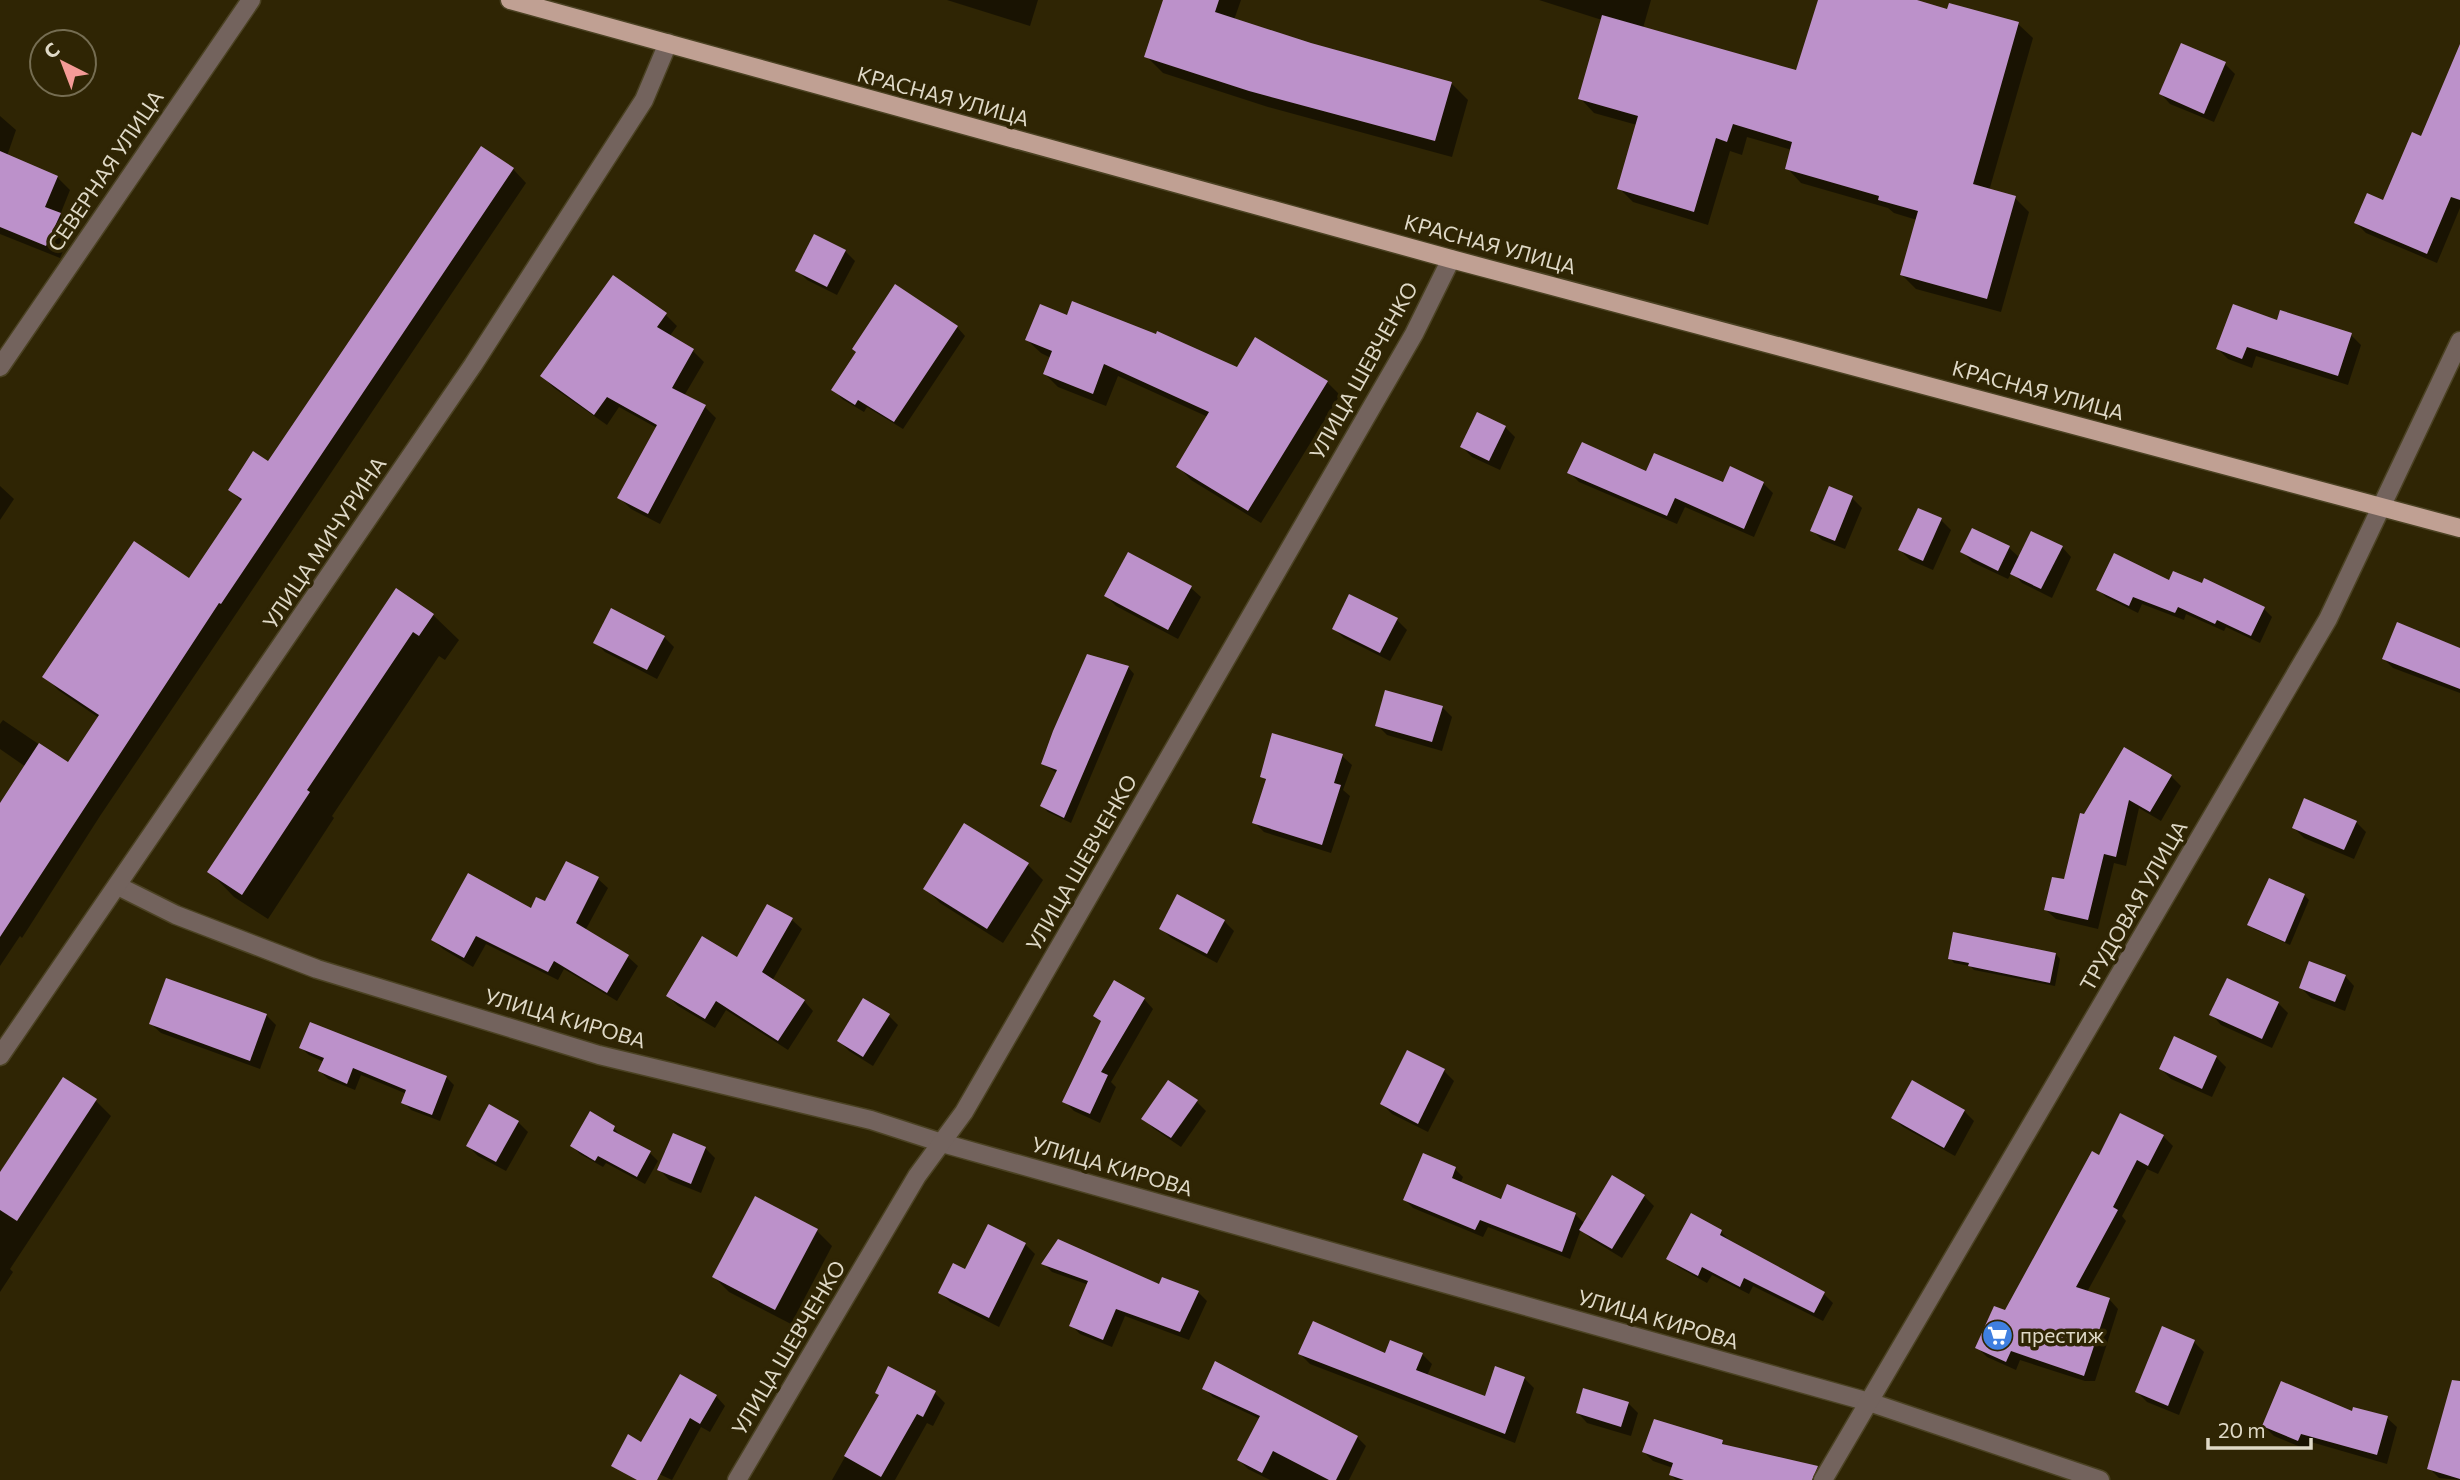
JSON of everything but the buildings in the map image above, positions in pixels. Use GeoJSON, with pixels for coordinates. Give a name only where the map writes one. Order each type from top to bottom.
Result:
{"type":"FeatureCollection","features":[{"type":"Feature","properties":{"kind":"main road","name":"КРАСНАЯ УЛИЦА"},"geometry":{"type":"LineString","coordinates":[[510,0],[1451,259],[2460,528]]}},
{"type":"Feature","properties":{"kind":"street","name":"СЕВЕРНАЯ УЛИЦА"},"geometry":{"type":"LineString","coordinates":[[0,367],[251,0]]}},
{"type":"Feature","properties":{"kind":"street","name":"УЛИЦА МИЧУРИНА"},"geometry":{"type":"LineString","coordinates":[[0,1056],[473,365],[645,100],[668,43]]}},
{"type":"Feature","properties":{"kind":"street","name":"УЛИЦА ШЕВЧЕНКО"},"geometry":{"type":"LineString","coordinates":[[737,1480],[918,1176],[964,1112],[1415,334],[1451,259]]}},
{"type":"Feature","properties":{"kind":"street","name":"ТРУДОВАЯ УЛИЦА"},"geometry":{"type":"LineString","coordinates":[[1823,1480],[2328,619],[2460,341]]}},
{"type":"Feature","properties":{"kind":"street","name":"УЛИЦА КИРОВА"},"geometry":{"type":"LineString","coordinates":[[118,886],[176,915],[317,969],[599,1055],[871,1120],[942,1143],[1869,1402],[2100,1480]]}},
{"type":"Feature","properties":{"kind":"place","name":"престиж"},"geometry":{"type":"Point","coordinates":[1997,1336]}}]}
